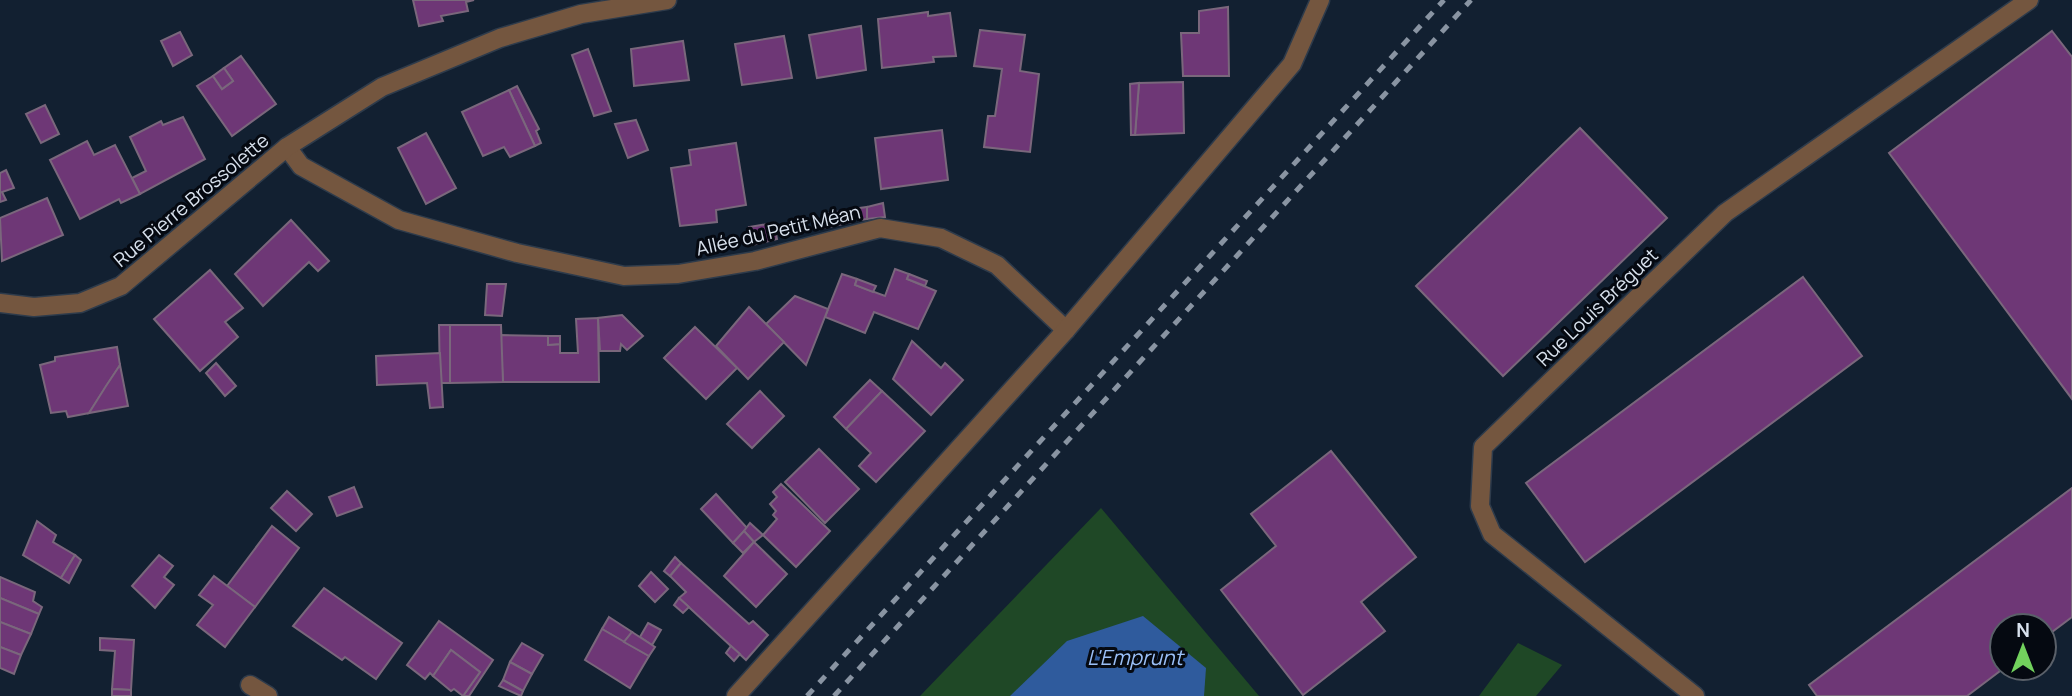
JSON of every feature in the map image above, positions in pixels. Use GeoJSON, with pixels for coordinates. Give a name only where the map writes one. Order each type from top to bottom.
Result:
{"type":"FeatureCollection","features":[{"type":"Feature","properties":{"kind":"street","name":"Rue Pierre Brossolette"},"geometry":{"type":"LineString","coordinates":[[0,303],[34,307],[80,303],[121,286],[287,147],[382,87],[500,38],[581,15],[667,0]]}},
{"type":"Feature","properties":{"kind":"street"},"geometry":{"type":"LineString","coordinates":[[736,696],[1066,330],[1292,64],[1320,0]]}},
{"type":"Feature","properties":{"kind":"street","name":"Rue Louis Bréguet"},"geometry":{"type":"LineString","coordinates":[[1695,696],[1492,534],[1480,506],[1483,447],[1725,213],[2029,0]]}},
{"type":"Feature","properties":{"kind":"street","name":"Allée du Petit Méan"},"geometry":{"type":"LineString","coordinates":[[287,147],[301,166],[399,220],[517,253],[624,276],[678,274],[755,261],[880,228],[941,238],[997,265],[1066,330]]}},
{"type":"Feature","properties":{"kind":"street"},"geometry":{"type":"LineString","coordinates":[[250,685],[268,696]]}},
{"type":"Feature","properties":{"kind":"green space"},"geometry":{"type":"Polygon","coordinates":[[[1101,508],[1259,696],[920,696],[1101,508]]]}},
{"type":"Feature","properties":{"kind":"green space"},"geometry":{"type":"Polygon","coordinates":[[[1518,643],[1562,665],[1536,696],[1479,696],[1518,643]]]}},
{"type":"Feature","properties":{"kind":"water","name":"L'Emprunt"},"geometry":{"type":"Polygon","coordinates":[[[1143,616],[1206,668],[1204,696],[1010,696],[1067,641],[1143,616]]]}},
{"type":"Feature","properties":{"kind":"building"},"geometry":{"type":"Polygon","coordinates":[[[413,0],[474,0],[466,2],[468,11],[441,16],[443,21],[419,26],[413,0]]]}},
{"type":"Feature","properties":{"kind":"building"},"geometry":{"type":"Polygon","coordinates":[[[1228,7],[1229,76],[1183,76],[1181,33],[1199,33],[1199,11],[1228,7]]]}},
{"type":"Feature","properties":{"kind":"building"},"geometry":{"type":"Polygon","coordinates":[[[928,12],[928,16],[950,13],[956,56],[933,57],[934,62],[882,68],[878,19],[928,12]]]}},
{"type":"Feature","properties":{"kind":"building"},"geometry":{"type":"Polygon","coordinates":[[[861,26],[866,70],[817,78],[809,35],[861,26]]]}},
{"type":"Feature","properties":{"kind":"building"},"geometry":{"type":"Polygon","coordinates":[[[980,30],[1025,35],[1020,71],[1039,74],[1030,152],[984,147],[988,116],[995,116],[1002,69],[974,66],[980,30]]]}},
{"type":"Feature","properties":{"kind":"building"},"geometry":{"type":"Polygon","coordinates":[[[2052,31],[2072,57],[2072,399],[1889,153],[2052,31]]]}},
{"type":"Feature","properties":{"kind":"building"},"geometry":{"type":"Polygon","coordinates":[[[180,32],[192,55],[173,66],[161,41],[180,32]]]}},
{"type":"Feature","properties":{"kind":"building"},"geometry":{"type":"Polygon","coordinates":[[[784,36],[792,78],[742,85],[735,44],[784,36]]]}},
{"type":"Feature","properties":{"kind":"building"},"geometry":{"type":"Polygon","coordinates":[[[683,41],[689,80],[634,86],[631,49],[683,41]]]}},
{"type":"Feature","properties":{"kind":"building"},"geometry":{"type":"Polygon","coordinates":[[[588,49],[611,111],[594,116],[572,55],[588,49]]]}},
{"type":"Feature","properties":{"kind":"building"},"geometry":{"type":"Polygon","coordinates":[[[241,56],[276,104],[232,136],[197,86],[213,76],[222,89],[233,81],[224,68],[241,56]]]}},
{"type":"Feature","properties":{"kind":"building"},"geometry":{"type":"Polygon","coordinates":[[[224,68],[233,81],[222,89],[213,76],[224,68]]]}},
{"type":"Feature","properties":{"kind":"building"},"geometry":{"type":"Polygon","coordinates":[[[1183,82],[1184,133],[1135,135],[1139,83],[1183,82]]]}},
{"type":"Feature","properties":{"kind":"building"},"geometry":{"type":"Polygon","coordinates":[[[1139,83],[1135,135],[1131,135],[1130,84],[1139,83]]]}},
{"type":"Feature","properties":{"kind":"building"},"geometry":{"type":"Polygon","coordinates":[[[517,86],[539,129],[536,131],[541,143],[535,146],[509,90],[517,86]]]}},
{"type":"Feature","properties":{"kind":"building"},"geometry":{"type":"Polygon","coordinates":[[[509,90],[535,146],[510,157],[504,147],[483,156],[462,112],[509,90]]]}},
{"type":"Feature","properties":{"kind":"building"},"geometry":{"type":"Polygon","coordinates":[[[45,105],[59,134],[41,143],[26,114],[45,105]]]}},
{"type":"Feature","properties":{"kind":"building"},"geometry":{"type":"Polygon","coordinates":[[[183,117],[205,159],[140,194],[132,178],[146,171],[130,137],[161,121],[163,125],[183,117]]]}},
{"type":"Feature","properties":{"kind":"building"},"geometry":{"type":"Polygon","coordinates":[[[636,120],[648,150],[628,158],[615,124],[636,120]]]}},
{"type":"Feature","properties":{"kind":"building"},"geometry":{"type":"Polygon","coordinates":[[[1580,128],[1667,218],[1503,376],[1416,286],[1580,128]]]}},
{"type":"Feature","properties":{"kind":"building"},"geometry":{"type":"Polygon","coordinates":[[[942,130],[948,180],[881,189],[875,138],[942,130]]]}},
{"type":"Feature","properties":{"kind":"building"},"geometry":{"type":"Polygon","coordinates":[[[426,133],[456,188],[426,204],[398,148],[426,133]]]}},
{"type":"Feature","properties":{"kind":"building"},"geometry":{"type":"Polygon","coordinates":[[[87,141],[94,155],[115,145],[140,194],[121,203],[119,199],[80,219],[50,160],[87,141]]]}},
{"type":"Feature","properties":{"kind":"building"},"geometry":{"type":"Polygon","coordinates":[[[736,143],[746,205],[716,210],[717,222],[680,226],[671,168],[691,165],[689,150],[736,143]]]}},
{"type":"Feature","properties":{"kind":"building"},"geometry":{"type":"Polygon","coordinates":[[[6,170],[14,188],[2,192],[6,200],[0,202],[0,173],[6,170]]]}},
{"type":"Feature","properties":{"kind":"building"},"geometry":{"type":"Polygon","coordinates":[[[47,198],[63,235],[2,261],[0,218],[47,198]]]}},
{"type":"Feature","properties":{"kind":"building"},"geometry":{"type":"Polygon","coordinates":[[[883,203],[885,217],[867,219],[867,207],[883,203]]]}},
{"type":"Feature","properties":{"kind":"building"},"geometry":{"type":"Polygon","coordinates":[[[867,207],[867,219],[859,220],[860,208],[867,207]]]}},
{"type":"Feature","properties":{"kind":"building"},"geometry":{"type":"Polygon","coordinates":[[[849,210],[852,222],[824,228],[822,214],[849,210]]]}},
{"type":"Feature","properties":{"kind":"building"},"geometry":{"type":"Polygon","coordinates":[[[291,220],[329,261],[318,271],[309,262],[263,306],[235,274],[291,220]]]}},
{"type":"Feature","properties":{"kind":"building"},"geometry":{"type":"Polygon","coordinates":[[[774,223],[777,239],[752,245],[749,227],[774,223]]]}},
{"type":"Feature","properties":{"kind":"building"},"geometry":{"type":"Polygon","coordinates":[[[895,269],[909,274],[907,279],[936,291],[918,329],[874,312],[865,333],[825,317],[842,274],[857,279],[855,285],[885,296],[895,269]]]}},
{"type":"Feature","properties":{"kind":"building"},"geometry":{"type":"Polygon","coordinates":[[[210,270],[243,308],[225,322],[238,337],[200,371],[154,319],[210,270]]]}},
{"type":"Feature","properties":{"kind":"building"},"geometry":{"type":"Polygon","coordinates":[[[909,274],[927,281],[925,286],[907,279],[909,274]]]}},
{"type":"Feature","properties":{"kind":"building"},"geometry":{"type":"Polygon","coordinates":[[[1803,277],[1862,356],[1585,562],[1526,483],[1803,277]]]}},
{"type":"Feature","properties":{"kind":"building"},"geometry":{"type":"Polygon","coordinates":[[[857,279],[876,286],[873,292],[855,285],[857,279]]]}},
{"type":"Feature","properties":{"kind":"building"},"geometry":{"type":"Polygon","coordinates":[[[487,284],[506,284],[502,316],[485,315],[487,284]]]}},
{"type":"Feature","properties":{"kind":"building"},"geometry":{"type":"Polygon","coordinates":[[[795,296],[828,309],[806,365],[766,324],[795,296]]]}},
{"type":"Feature","properties":{"kind":"building"},"geometry":{"type":"Polygon","coordinates":[[[749,307],[784,342],[748,379],[716,346],[749,307]]]}},
{"type":"Feature","properties":{"kind":"building"},"geometry":{"type":"Polygon","coordinates":[[[622,315],[643,336],[627,350],[621,344],[620,351],[600,351],[598,318],[622,315]]]}},
{"type":"Feature","properties":{"kind":"building"},"geometry":{"type":"Polygon","coordinates":[[[598,318],[599,382],[503,382],[500,335],[548,336],[548,345],[560,344],[560,353],[578,353],[576,319],[598,318]]]}},
{"type":"Feature","properties":{"kind":"building"},"geometry":{"type":"Polygon","coordinates":[[[439,325],[450,325],[450,383],[440,383],[439,325]]]}},
{"type":"Feature","properties":{"kind":"building"},"geometry":{"type":"Polygon","coordinates":[[[450,325],[501,325],[503,382],[450,383],[450,325]]]}},
{"type":"Feature","properties":{"kind":"building"},"geometry":{"type":"Polygon","coordinates":[[[695,327],[737,368],[706,399],[664,358],[695,327]]]}},
{"type":"Feature","properties":{"kind":"building"},"geometry":{"type":"Polygon","coordinates":[[[548,336],[560,336],[560,344],[548,345],[548,336]]]}},
{"type":"Feature","properties":{"kind":"building"},"geometry":{"type":"Polygon","coordinates":[[[912,341],[941,368],[945,363],[963,380],[931,415],[893,379],[912,341]]]}},
{"type":"Feature","properties":{"kind":"building"},"geometry":{"type":"Polygon","coordinates":[[[117,347],[120,365],[89,413],[68,417],[66,411],[51,413],[40,365],[55,361],[55,357],[117,347]]]}},
{"type":"Feature","properties":{"kind":"building"},"geometry":{"type":"Polygon","coordinates":[[[440,353],[443,407],[430,408],[427,383],[377,385],[376,356],[440,353]]]}},
{"type":"Feature","properties":{"kind":"building"},"geometry":{"type":"Polygon","coordinates":[[[216,363],[236,386],[225,396],[206,373],[216,363]]]}},
{"type":"Feature","properties":{"kind":"building"},"geometry":{"type":"Polygon","coordinates":[[[120,365],[128,406],[89,413],[106,386],[120,365]]]}},
{"type":"Feature","properties":{"kind":"building"},"geometry":{"type":"Polygon","coordinates":[[[870,380],[882,391],[846,429],[834,417],[870,380]]]}},
{"type":"Feature","properties":{"kind":"building"},"geometry":{"type":"Polygon","coordinates":[[[760,391],[784,416],[752,448],[727,424],[760,391]]]}},
{"type":"Feature","properties":{"kind":"building"},"geometry":{"type":"Polygon","coordinates":[[[882,391],[925,431],[876,482],[859,466],[871,453],[846,429],[882,391]]]}},
{"type":"Feature","properties":{"kind":"building"},"geometry":{"type":"Polygon","coordinates":[[[819,449],[859,489],[825,523],[785,482],[819,449]]]}},
{"type":"Feature","properties":{"kind":"building"},"geometry":{"type":"Polygon","coordinates":[[[1331,451],[1416,557],[1361,602],[1385,631],[1303,695],[1221,590],[1276,546],[1251,514],[1331,451]]]}},
{"type":"Feature","properties":{"kind":"building"},"geometry":{"type":"Polygon","coordinates":[[[781,484],[830,531],[796,567],[763,535],[777,519],[773,515],[776,511],[770,504],[777,497],[773,492],[781,484]]]}},
{"type":"Feature","properties":{"kind":"building"},"geometry":{"type":"Polygon","coordinates":[[[354,487],[362,507],[337,516],[329,497],[354,487]]]}},
{"type":"Feature","properties":{"kind":"building"},"geometry":{"type":"Polygon","coordinates":[[[2072,488],[2072,617],[2058,628],[2058,612],[1988,612],[1988,680],[1967,696],[1817,696],[1809,685],[2072,488]]]}},
{"type":"Feature","properties":{"kind":"building"},"geometry":{"type":"Polygon","coordinates":[[[287,491],[312,514],[296,531],[271,508],[287,491]]]}},
{"type":"Feature","properties":{"kind":"building"},"geometry":{"type":"Polygon","coordinates":[[[716,494],[747,528],[733,543],[701,509],[716,494]]]}},
{"type":"Feature","properties":{"kind":"building"},"geometry":{"type":"Polygon","coordinates":[[[37,521],[56,535],[53,542],[75,555],[61,578],[23,555],[37,521]]]}},
{"type":"Feature","properties":{"kind":"building"},"geometry":{"type":"Polygon","coordinates":[[[750,523],[763,535],[754,542],[744,531],[750,523]]]}},
{"type":"Feature","properties":{"kind":"building"},"geometry":{"type":"Polygon","coordinates":[[[272,526],[299,548],[255,607],[227,586],[272,526]]]}},
{"type":"Feature","properties":{"kind":"building"},"geometry":{"type":"Polygon","coordinates":[[[744,531],[754,542],[743,553],[733,543],[744,531]]]}},
{"type":"Feature","properties":{"kind":"building"},"geometry":{"type":"Polygon","coordinates":[[[754,542],[787,574],[756,607],[724,576],[754,542]]]}},
{"type":"Feature","properties":{"kind":"building"},"geometry":{"type":"Polygon","coordinates":[[[75,555],[81,560],[69,583],[61,578],[75,555]]]}},
{"type":"Feature","properties":{"kind":"building"},"geometry":{"type":"Polygon","coordinates":[[[159,555],[173,566],[164,577],[174,585],[155,608],[132,586],[159,555]]]}},
{"type":"Feature","properties":{"kind":"building"},"geometry":{"type":"Polygon","coordinates":[[[675,557],[681,563],[670,576],[664,571],[675,557]]]}},
{"type":"Feature","properties":{"kind":"building"},"geometry":{"type":"Polygon","coordinates":[[[681,563],[749,624],[753,621],[768,635],[746,660],[679,598],[686,592],[670,576],[681,563]]]}},
{"type":"Feature","properties":{"kind":"building"},"geometry":{"type":"Polygon","coordinates":[[[651,572],[668,589],[655,602],[639,586],[651,572]]]}},
{"type":"Feature","properties":{"kind":"building"},"geometry":{"type":"Polygon","coordinates":[[[214,576],[255,607],[225,647],[197,625],[213,605],[199,595],[214,576]]]}},
{"type":"Feature","properties":{"kind":"building"},"geometry":{"type":"Polygon","coordinates":[[[0,577],[35,592],[33,601],[42,607],[39,614],[0,598],[0,577]]]}},
{"type":"Feature","properties":{"kind":"building"},"geometry":{"type":"Polygon","coordinates":[[[324,588],[402,643],[376,679],[345,657],[342,660],[293,626],[324,588]]]}},
{"type":"Feature","properties":{"kind":"building"},"geometry":{"type":"Polygon","coordinates":[[[0,598],[39,614],[31,634],[0,622],[0,598]]]}},
{"type":"Feature","properties":{"kind":"building"},"geometry":{"type":"Polygon","coordinates":[[[679,598],[689,607],[683,613],[674,605],[679,598]]]}},
{"type":"Feature","properties":{"kind":"building"},"geometry":{"type":"Polygon","coordinates":[[[609,617],[632,632],[624,642],[602,629],[609,617]]]}},
{"type":"Feature","properties":{"kind":"building"},"geometry":{"type":"Polygon","coordinates":[[[439,621],[493,660],[469,696],[463,696],[480,672],[451,650],[433,676],[430,673],[425,679],[407,665],[439,621]]]}},
{"type":"Feature","properties":{"kind":"building"},"geometry":{"type":"Polygon","coordinates":[[[0,622],[31,634],[21,655],[0,647],[0,622]]]}},
{"type":"Feature","properties":{"kind":"building"},"geometry":{"type":"Polygon","coordinates":[[[648,623],[661,630],[652,645],[640,637],[648,623]]]}},
{"type":"Feature","properties":{"kind":"building"},"geometry":{"type":"Polygon","coordinates":[[[602,629],[649,656],[630,688],[585,660],[602,629]]]}},
{"type":"Feature","properties":{"kind":"building"},"geometry":{"type":"Polygon","coordinates":[[[632,632],[655,647],[649,656],[624,642],[632,632]]]}},
{"type":"Feature","properties":{"kind":"building"},"geometry":{"type":"Polygon","coordinates":[[[100,638],[134,640],[131,690],[112,689],[115,651],[100,650],[100,638]]]}},
{"type":"Feature","properties":{"kind":"building"},"geometry":{"type":"Polygon","coordinates":[[[522,643],[543,655],[532,674],[510,662],[522,643]]]}},
{"type":"Feature","properties":{"kind":"building"},"geometry":{"type":"Polygon","coordinates":[[[731,646],[740,654],[734,661],[726,653],[731,646]]]}},
{"type":"Feature","properties":{"kind":"building"},"geometry":{"type":"Polygon","coordinates":[[[0,647],[21,655],[14,674],[0,668],[0,647]]]}},
{"type":"Feature","properties":{"kind":"building"},"geometry":{"type":"Polygon","coordinates":[[[451,650],[480,672],[463,696],[454,689],[451,691],[433,676],[451,650]]]}},
{"type":"Feature","properties":{"kind":"building"},"geometry":{"type":"Polygon","coordinates":[[[510,662],[532,674],[523,691],[503,680],[510,662]]]}},
{"type":"Feature","properties":{"kind":"building"},"geometry":{"type":"Polygon","coordinates":[[[503,680],[523,691],[521,696],[499,686],[503,680]]]}},
{"type":"Feature","properties":{"kind":"building"},"geometry":{"type":"Polygon","coordinates":[[[112,689],[131,690],[131,696],[112,696],[112,689]]]}},
{"type":"Feature","properties":{"kind":"railway"},"geometry":{"type":"LineString","coordinates":[[807,696],[1444,0]]}},
{"type":"Feature","properties":{"kind":"railway"},"geometry":{"type":"LineString","coordinates":[[834,696],[1471,0]]}}]}
